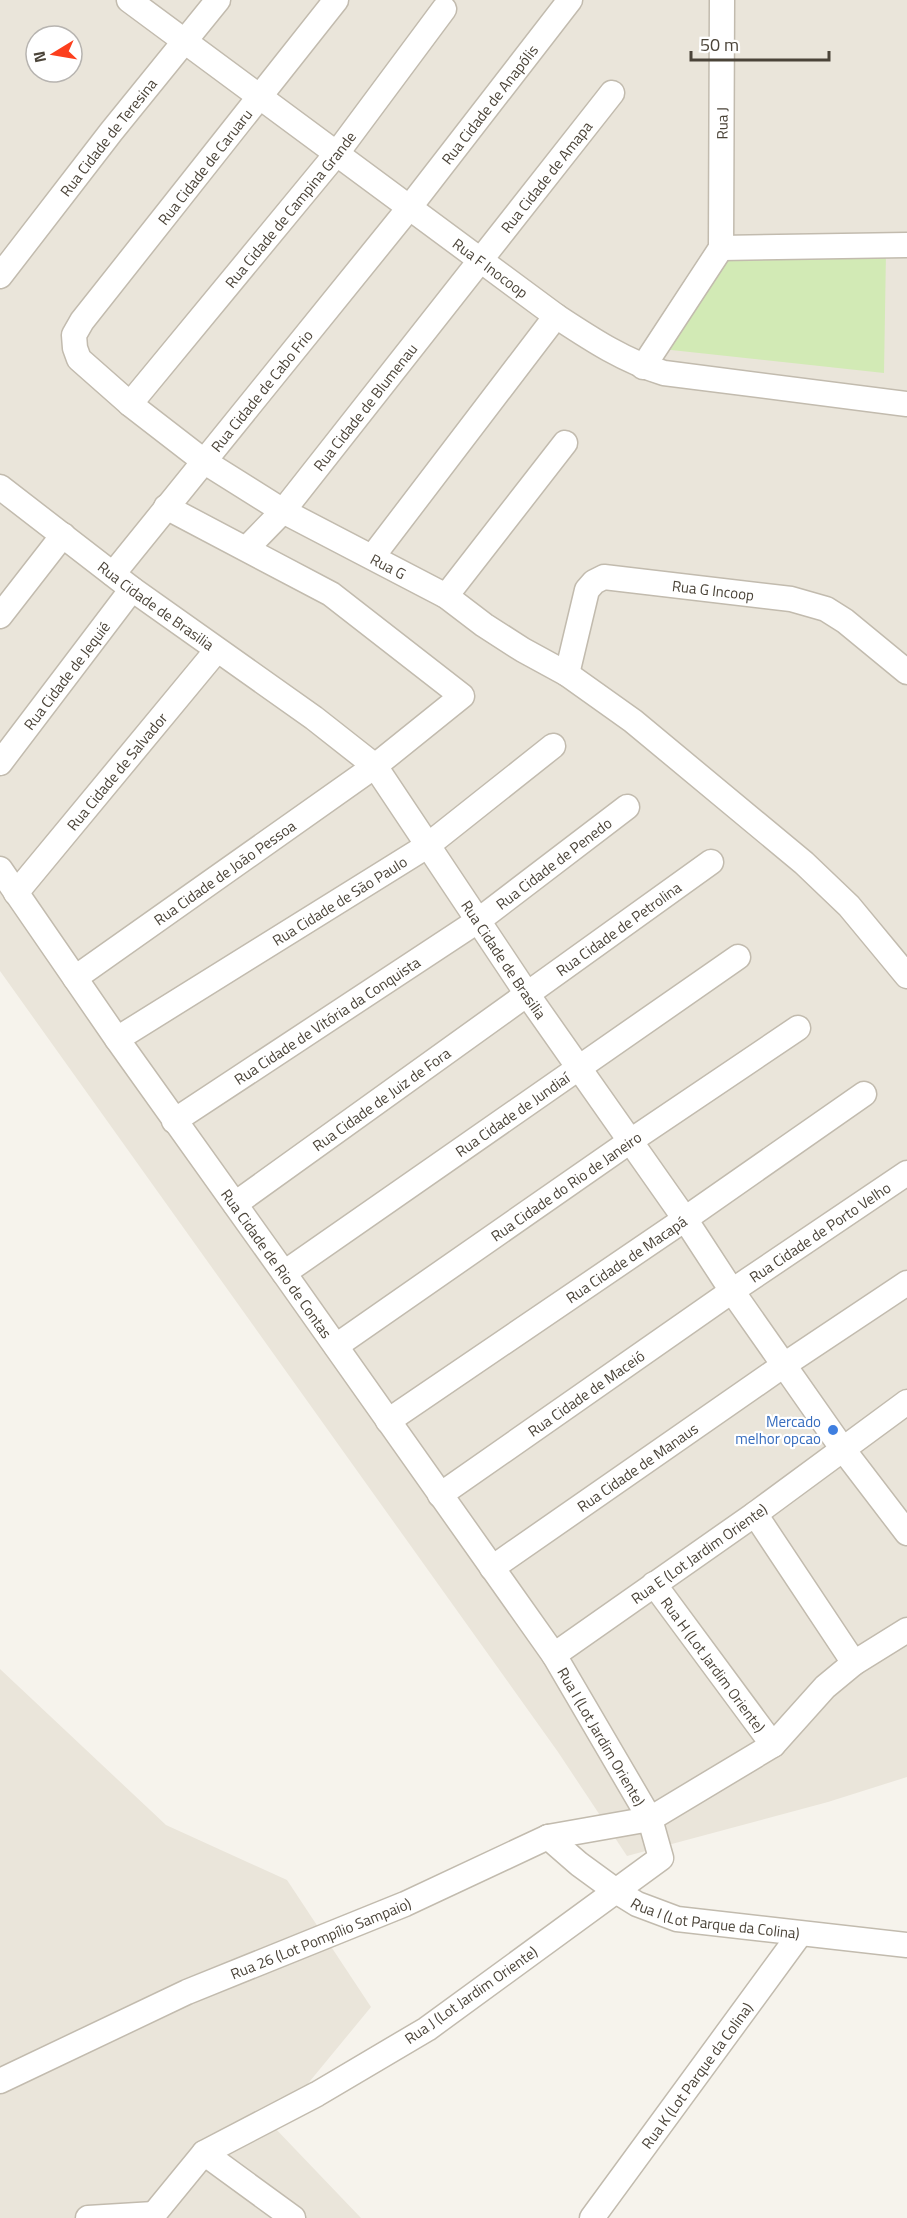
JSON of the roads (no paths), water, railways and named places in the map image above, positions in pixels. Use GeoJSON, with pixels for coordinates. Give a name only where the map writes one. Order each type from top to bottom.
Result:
{"type":"FeatureCollection","features":[{"type":"Feature","properties":{"kind":"street","name":"Rua F Inocoop"},"geometry":{"type":"LineString","coordinates":[[129,0],[556,316],[615,354],[664,374],[907,404]]}},
{"type":"Feature","properties":{"kind":"street","name":"Rua Cidade de Teresina"},"geometry":{"type":"LineString","coordinates":[[0,276],[111,132],[218,0]]}},
{"type":"Feature","properties":{"kind":"street","name":"Rua Cidade de Caruaru"},"geometry":{"type":"LineString","coordinates":[[74,335],[82,321],[336,0]]}},
{"type":"Feature","properties":{"kind":"street","name":"Rua Cidade de Anapólis"},"geometry":{"type":"LineString","coordinates":[[409,208],[570,0]]}},
{"type":"Feature","properties":{"kind":"street","name":"Rua J"},"geometry":{"type":"LineString","coordinates":[[721,248],[722,0]]}},
{"type":"Feature","properties":{"kind":"street","name":"Rua Cidade de Campina Grande"},"geometry":{"type":"LineString","coordinates":[[130,404],[336,153],[444,9]]}},
{"type":"Feature","properties":{"kind":"street","name":"Rua Cidade de Amapa"},"geometry":{"type":"LineString","coordinates":[[480,260],[612,93]]}},
{"type":"Feature","properties":{"kind":"street","name":"Rua Cidade de Cabo Frio"},"geometry":{"type":"LineString","coordinates":[[112,574],[409,208]]}},
{"type":"Feature","properties":{"kind":"street"},"geometry":{"type":"LineString","coordinates":[[643,367],[721,248],[907,245]]}},
{"type":"Feature","properties":{"kind":"street","name":"Rua Cidade de Blumenau"},"geometry":{"type":"LineString","coordinates":[[247,548],[283,511],[480,260]]}},
{"type":"Feature","properties":{"kind":"street"},"geometry":{"type":"LineString","coordinates":[[373,556],[556,316]]}},
{"type":"Feature","properties":{"kind":"street","name":"Rua G"},"geometry":{"type":"LineString","coordinates":[[74,335],[75,348],[80,359],[130,404],[205,462],[283,511],[446,596],[523,650],[567,674],[633,721],[804,863],[849,906],[907,976]]}},
{"type":"Feature","properties":{"kind":"street"},"geometry":{"type":"LineString","coordinates":[[446,596],[565,443]]}},
{"type":"Feature","properties":{"kind":"street","name":"Rua Cidade de Brasilia"},"geometry":{"type":"LineString","coordinates":[[0,487],[132,589],[314,718],[375,765],[527,994],[685,1219],[732,1291],[843,1448],[902,1519]]}},
{"type":"Feature","properties":{"kind":"street"},"geometry":{"type":"LineString","coordinates":[[166,507],[247,548]]}},
{"type":"Feature","properties":{"kind":"street"},"geometry":{"type":"LineString","coordinates":[[0,616],[63,535]]}},
{"type":"Feature","properties":{"kind":"street","name":"Rua Cidade de João Pessoa"},"geometry":{"type":"LineString","coordinates":[[75,978],[375,765],[462,696],[331,594],[247,548]]}},
{"type":"Feature","properties":{"kind":"street","name":"Rua G Incoop"},"geometry":{"type":"LineString","coordinates":[[567,674],[587,590],[594,582],[604,577],[791,599],[826,609],[845,621],[907,672]]}},
{"type":"Feature","properties":{"kind":"street","name":"Rua Cidade de Jequié"},"geometry":{"type":"LineString","coordinates":[[0,763],[132,589]]}},
{"type":"Feature","properties":{"kind":"street","name":"Rua Cidade de Salvador"},"geometry":{"type":"LineString","coordinates":[[16,893],[217,650]]}},
{"type":"Feature","properties":{"kind":"street","name":"Rua Cidade de São Paulo"},"geometry":{"type":"LineString","coordinates":[[117,1040],[427,846],[552,746]]}},
{"type":"Feature","properties":{"kind":"street","name":"Rua Cidade de Penedo"},"geometry":{"type":"LineString","coordinates":[[479,920],[627,807]]}},
{"type":"Feature","properties":{"kind":"street","name":"Rua Cidade de Petrolina"},"geometry":{"type":"LineString","coordinates":[[527,994],[711,862]]}},
{"type":"Feature","properties":{"kind":"street","name":"Rua Cidade de Rio de Contas"},"geometry":{"type":"LineString","coordinates":[[0,869],[174,1121],[284,1272],[554,1655]]}},
{"type":"Feature","properties":{"kind":"street","name":"Rua Cidade de Vitória da Conquista"},"geometry":{"type":"LineString","coordinates":[[174,1121],[479,920]]}},
{"type":"Feature","properties":{"kind":"street","name":"Rua Cidade de Jundiaí"},"geometry":{"type":"LineString","coordinates":[[284,1272],[738,957]]}},
{"type":"Feature","properties":{"kind":"street","name":"Rua Cidade de Juiz de Fora"},"geometry":{"type":"LineString","coordinates":[[235,1204],[527,994]]}},
{"type":"Feature","properties":{"kind":"street","name":"Rua Cidade do Rio de Janeiro"},"geometry":{"type":"LineString","coordinates":[[336,1346],[629,1142],[798,1028]]}},
{"type":"Feature","properties":{"kind":"street","name":"Rua Cidade de Macapá"},"geometry":{"type":"LineString","coordinates":[[388,1421],[864,1094]]}},
{"type":"Feature","properties":{"kind":"street","name":"Rua Cidade de Porto Velho"},"geometry":{"type":"LineString","coordinates":[[732,1291],[907,1173]]}},
{"type":"Feature","properties":{"kind":"street","name":"Rua Cidade de Manaus"},"geometry":{"type":"LineString","coordinates":[[492,1568],[907,1282]]}},
{"type":"Feature","properties":{"kind":"street","name":"Rua Cidade de Maceió"},"geometry":{"type":"LineString","coordinates":[[440,1495],[732,1291]]}},
{"type":"Feature","properties":{"kind":"street","name":"Rua E (Lot Jardim Oriente)"},"geometry":{"type":"LineString","coordinates":[[554,1655],[754,1514],[907,1402]]}},
{"type":"Feature","properties":{"kind":"street"},"geometry":{"type":"LineString","coordinates":[[754,1514],[854,1663]]}},
{"type":"Feature","properties":{"kind":"street","name":"Rua H (Lot Jardim Oriente)"},"geometry":{"type":"LineString","coordinates":[[654,1584],[773,1745]]}},
{"type":"Feature","properties":{"kind":"street"},"geometry":{"type":"LineString","coordinates":[[650,1819],[773,1745],[825,1687],[854,1663],[907,1630]]}},
{"type":"Feature","properties":{"kind":"street","name":"Rua I (Lot Jardim Oriente)"},"geometry":{"type":"LineString","coordinates":[[554,1655],[650,1819]]}},
{"type":"Feature","properties":{"kind":"street","name":"Rua 26 (Lot Pompílio Sampaio)"},"geometry":{"type":"LineString","coordinates":[[0,2081],[187,1992],[405,1904],[548,1836],[650,1819]]}},
{"type":"Feature","properties":{"kind":"street","name":"Rua J (Lot Jardim Oriente)"},"geometry":{"type":"LineString","coordinates":[[204,2153],[317,2094],[427,2029],[662,1858],[650,1819]]}},
{"type":"Feature","properties":{"kind":"street","name":"Rua I (Lot Parque da Colina)"},"geometry":{"type":"LineString","coordinates":[[548,1836],[579,1864],[616,1891],[637,1904],[677,1919],[907,1945]]}},
{"type":"Feature","properties":{"kind":"street","name":"Rua K (Lot Parque da Colina)"},"geometry":{"type":"LineString","coordinates":[[592,2218],[800,1934]]}},
{"type":"Feature","properties":{"kind":"street"},"geometry":{"type":"LineString","coordinates":[[88,2218],[153,2216],[204,2153],[293,2218]]}},
{"type":"Feature","properties":{"kind":"place","name":"Mercado melhor opcao"},"geometry":{"type":"Point","coordinates":[833,1430]}}]}
